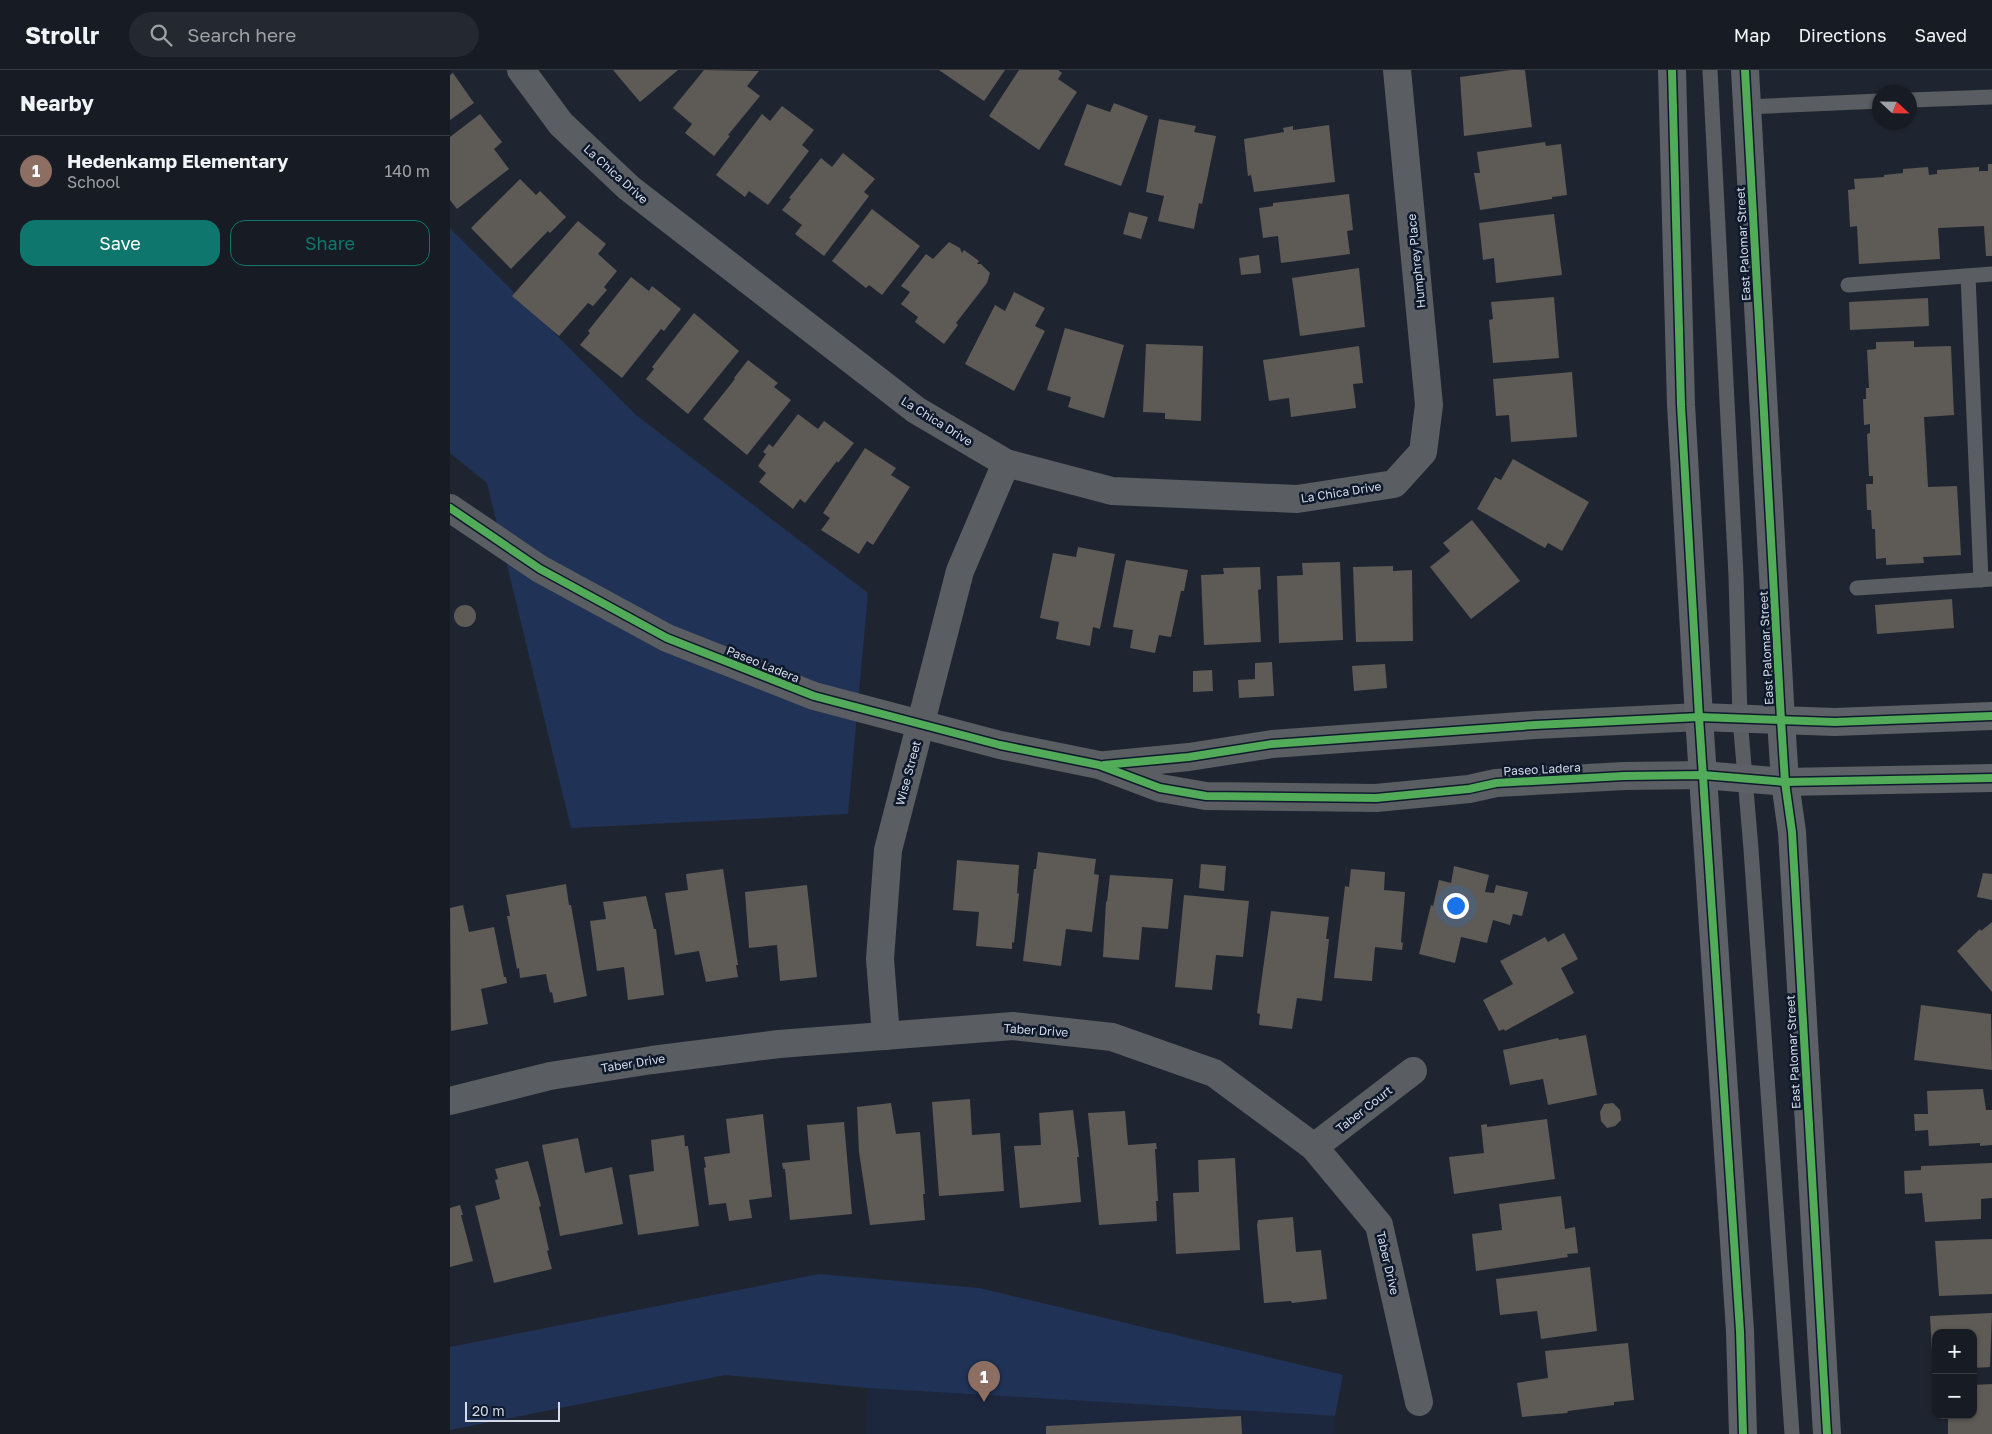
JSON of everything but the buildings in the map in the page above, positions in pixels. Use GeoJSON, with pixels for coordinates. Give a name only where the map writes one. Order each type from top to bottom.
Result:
{"type":"FeatureCollection","features":[{"type":"Feature","properties":{"kind":"main road"},"geometry":{"type":"LineString","coordinates":[[1672,70],[1681,405],[1702,775],[1740,1331],[1743,1434]]}},
{"type":"Feature","properties":{"kind":"main road","name":"East Palomar Street"},"geometry":{"type":"LineString","coordinates":[[1745,70],[1781,720],[1785,782],[1792,832],[1826,1434]]}},
{"type":"Feature","properties":{"kind":"main road","name":"Paseo Ladera"},"geometry":{"type":"LineString","coordinates":[[1699,717],[1835,722],[1992,716]]}},
{"type":"Feature","properties":{"kind":"main road","name":"Paseo Ladera"},"geometry":{"type":"LineString","coordinates":[[1702,775],[1785,782],[1992,778]]}},
{"type":"Feature","properties":{"kind":"street","name":"La Chica Drive"},"geometry":{"type":"LineString","coordinates":[[521,70],[562,124],[629,188],[916,410],[1006,463],[1112,491],[1296,499],[1394,484],[1423,452]]}},
{"type":"Feature","properties":{"kind":"street","name":"Humphrey Place"},"geometry":{"type":"LineString","coordinates":[[1397,70],[1429,405],[1423,452]]}},
{"type":"Feature","properties":{"kind":"street","name":"Wise Street"},"geometry":{"type":"LineString","coordinates":[[886,1036],[880,959],[888,850],[960,571],[1006,463]]}},
{"type":"Feature","properties":{"kind":"street","name":"Paseo Ladera"},"geometry":{"type":"LineString","coordinates":[[450,508],[540,569],[667,638],[814,696],[1000,745],[1099,765],[1160,788],[1206,796],[1376,798],[1469,789],[1496,783],[1624,776],[1702,775]]}},
{"type":"Feature","properties":{"kind":"street","name":"Paseo Ladera"},"geometry":{"type":"LineString","coordinates":[[1099,765],[1189,757],[1272,744],[1535,725],[1699,717]]}},
{"type":"Feature","properties":{"kind":"street","name":"Taber Drive"},"geometry":{"type":"LineString","coordinates":[[450,1101],[550,1076],[644,1061],[779,1044],[1013,1026],[1112,1037],[1214,1073],[1314,1147],[1379,1225],[1419,1402]]}},
{"type":"Feature","properties":{"kind":"street","name":"Taber Court"},"geometry":{"type":"LineString","coordinates":[[1314,1147],[1414,1071]]}},
{"type":"Feature","properties":{"kind":"lane"},"geometry":{"type":"LineString","coordinates":[[1710,70],[1736,576],[1740,718],[1752,849],[1792,1434]]}},
{"type":"Feature","properties":{"kind":"lane"},"geometry":{"type":"LineString","coordinates":[[1917,100],[1992,97]]}},
{"type":"Feature","properties":{"kind":"lane"},"geometry":{"type":"LineString","coordinates":[[1747,107],[1872,101]]}},
{"type":"Feature","properties":{"kind":"lane"},"geometry":{"type":"LineString","coordinates":[[1848,285],[1992,274]]}},
{"type":"Feature","properties":{"kind":"lane"},"geometry":{"type":"LineString","coordinates":[[1857,588],[1987,580],[1968,276]]}},
{"type":"Feature","properties":{"kind":"shaded area"},"geometry":{"type":"Polygon","coordinates":[[[450,228],[636,415],[868,593],[848,814],[571,828],[487,483],[450,453],[450,228]]]}},
{"type":"Feature","properties":{"kind":"shaded area"},"geometry":{"type":"Polygon","coordinates":[[[819,1274],[979,1288],[1343,1375],[1335,1416],[868,1388],[725,1375],[450,1430],[450,1347],[819,1274]]]}},
{"type":"Feature","properties":{"kind":"shaded area"},"geometry":{"type":"Polygon","coordinates":[[[868,1388],[1335,1416],[1336,1434],[865,1434],[868,1388]]]}},
{"type":"Feature","properties":{"kind":"cycle path"},"geometry":{"type":"LineString","coordinates":[[1672,70],[1681,405],[1699,717],[1740,1331],[1743,1434]]}},
{"type":"Feature","properties":{"kind":"cycle path"},"geometry":{"type":"LineString","coordinates":[[1745,70],[1781,720],[1785,782],[1792,832],[1827,1434]]}},
{"type":"Feature","properties":{"kind":"cycle path"},"geometry":{"type":"LineString","coordinates":[[450,508],[540,569],[667,638],[814,696],[1000,745],[1099,765],[1160,788],[1206,796],[1376,798],[1469,789],[1496,783],[1624,776],[1703,775],[1785,782],[1992,778]]}},
{"type":"Feature","properties":{"kind":"cycle path"},"geometry":{"type":"LineString","coordinates":[[1104,765],[1189,757],[1272,744],[1535,725],[1699,717],[1835,722],[1992,716]]}},
{"type":"Feature","properties":{"kind":"place","name":"Hedenkamp Elementary"},"geometry":{"type":"Point","coordinates":[984,1402]}}]}
